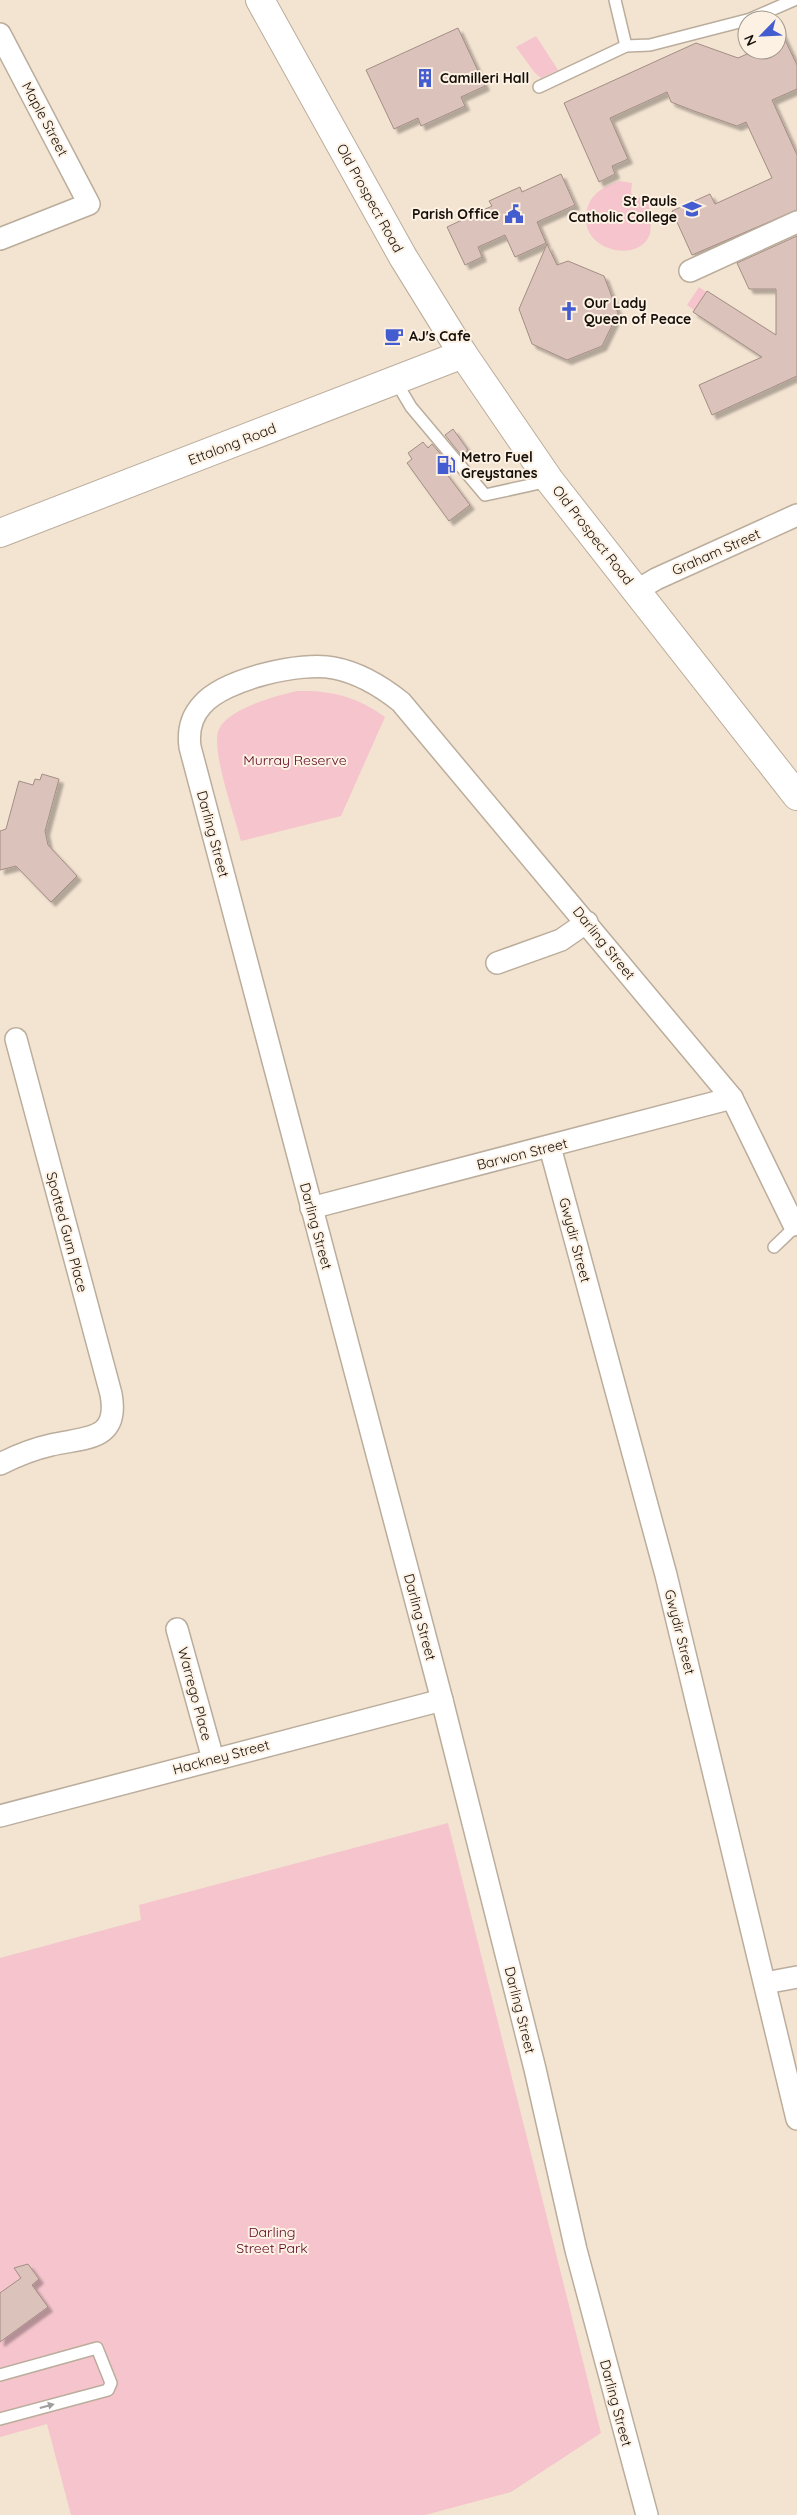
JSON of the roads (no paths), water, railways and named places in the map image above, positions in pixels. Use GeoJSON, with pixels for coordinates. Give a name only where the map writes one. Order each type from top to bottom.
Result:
{"type":"FeatureCollection","features":[{"type":"Feature","properties":{"kind":"main road","name":"Old Prospect Road"},"geometry":{"type":"LineString","coordinates":[[260,0],[403,257],[463,354],[550,481],[797,796]]}},
{"type":"Feature","properties":{"kind":"main road","name":"Ettalong Road"},"geometry":{"type":"LineString","coordinates":[[0,533],[463,354]]}},
{"type":"Feature","properties":{"kind":"street","name":"Maple Street"},"geometry":{"type":"LineString","coordinates":[[0,34],[89,204],[0,239]]}},
{"type":"Feature","properties":{"kind":"street"},"geometry":{"type":"LineString","coordinates":[[690,271],[797,222]]}},
{"type":"Feature","properties":{"kind":"street","name":"Graham Street"},"geometry":{"type":"LineString","coordinates":[[636,591],[656,578],[797,515]]}},
{"type":"Feature","properties":{"kind":"street","name":"Darling Street"},"geometry":{"type":"LineString","coordinates":[[647,2515],[576,2250],[535,2069],[442,1700],[190,747],[186,719],[213,696],[261,676],[289,668],[319,666],[361,676],[388,692],[413,714],[732,1098],[796,1225]]}},
{"type":"Feature","properties":{"kind":"street"},"geometry":{"type":"LineString","coordinates":[[496,963],[561,940],[587,922]]}},
{"type":"Feature","properties":{"kind":"street","name":"Spotted Gum Place"},"geometry":{"type":"LineString","coordinates":[[0,1464],[38,1448],[90,1438],[113,1428],[111,1394],[16,1039]]}},
{"type":"Feature","properties":{"kind":"street","name":"Barwon Street"},"geometry":{"type":"LineString","coordinates":[[312,1208],[732,1098]]}},
{"type":"Feature","properties":{"kind":"street","name":"Gwydir Street"},"geometry":{"type":"LineString","coordinates":[[550,1147],[666,1575],[797,2119]]}},
{"type":"Feature","properties":{"kind":"street","name":"Warrego Place"},"geometry":{"type":"LineString","coordinates":[[177,1629],[213,1759]]}},
{"type":"Feature","properties":{"kind":"street","name":"Hackney Street"},"geometry":{"type":"LineString","coordinates":[[0,1816],[442,1700]]}},
{"type":"Feature","properties":{"kind":"street"},"geometry":{"type":"LineString","coordinates":[[765,1983],[797,1976]]}},
{"type":"Feature","properties":{"kind":"lane"},"geometry":{"type":"LineString","coordinates":[[615,0],[626,46]]}},
{"type":"Feature","properties":{"kind":"lane"},"geometry":{"type":"LineString","coordinates":[[771,10],[794,0]]}},
{"type":"Feature","properties":{"kind":"lane"},"geometry":{"type":"LineString","coordinates":[[539,87],[626,46],[650,45],[737,23]]}},
{"type":"Feature","properties":{"kind":"lane"},"geometry":{"type":"LineString","coordinates":[[396,380],[411,406],[485,495],[550,481]]}},
{"type":"Feature","properties":{"kind":"lane","name":"Darling Street"},"geometry":{"type":"LineString","coordinates":[[774,1247],[796,1225]]}},
{"type":"Feature","properties":{"kind":"lane"},"geometry":{"type":"LineString","coordinates":[[0,2376],[97,2348],[112,2383],[108,2390],[0,2419]]}},
{"type":"Feature","properties":{"kind":"place","name":"Camilleri Hall"},"geometry":{"type":"Point","coordinates":[425,78]}},
{"type":"Feature","properties":{"kind":"place","name":"St Pauls Catholic College"},"geometry":{"type":"Point","coordinates":[692,209]}},
{"type":"Feature","properties":{"kind":"place","name":"Parish Office"},"geometry":{"type":"Point","coordinates":[514,214]}},
{"type":"Feature","properties":{"kind":"place","name":"Our Lady Queen of Peace"},"geometry":{"type":"Point","coordinates":[569,311]}},
{"type":"Feature","properties":{"kind":"place","name":"AJ's Cafe"},"geometry":{"type":"Point","coordinates":[394,336]}},
{"type":"Feature","properties":{"kind":"place","name":"Metro Fuel Greystanes"},"geometry":{"type":"Point","coordinates":[446,465]}},
{"type":"Feature","properties":{"kind":"park label","name":"Murray Reserve"},"geometry":{"type":"Point","coordinates":[295,760]}},
{"type":"Feature","properties":{"kind":"park label","name":"Darling Street Park"},"geometry":{"type":"Point","coordinates":[272,2240]}}]}
